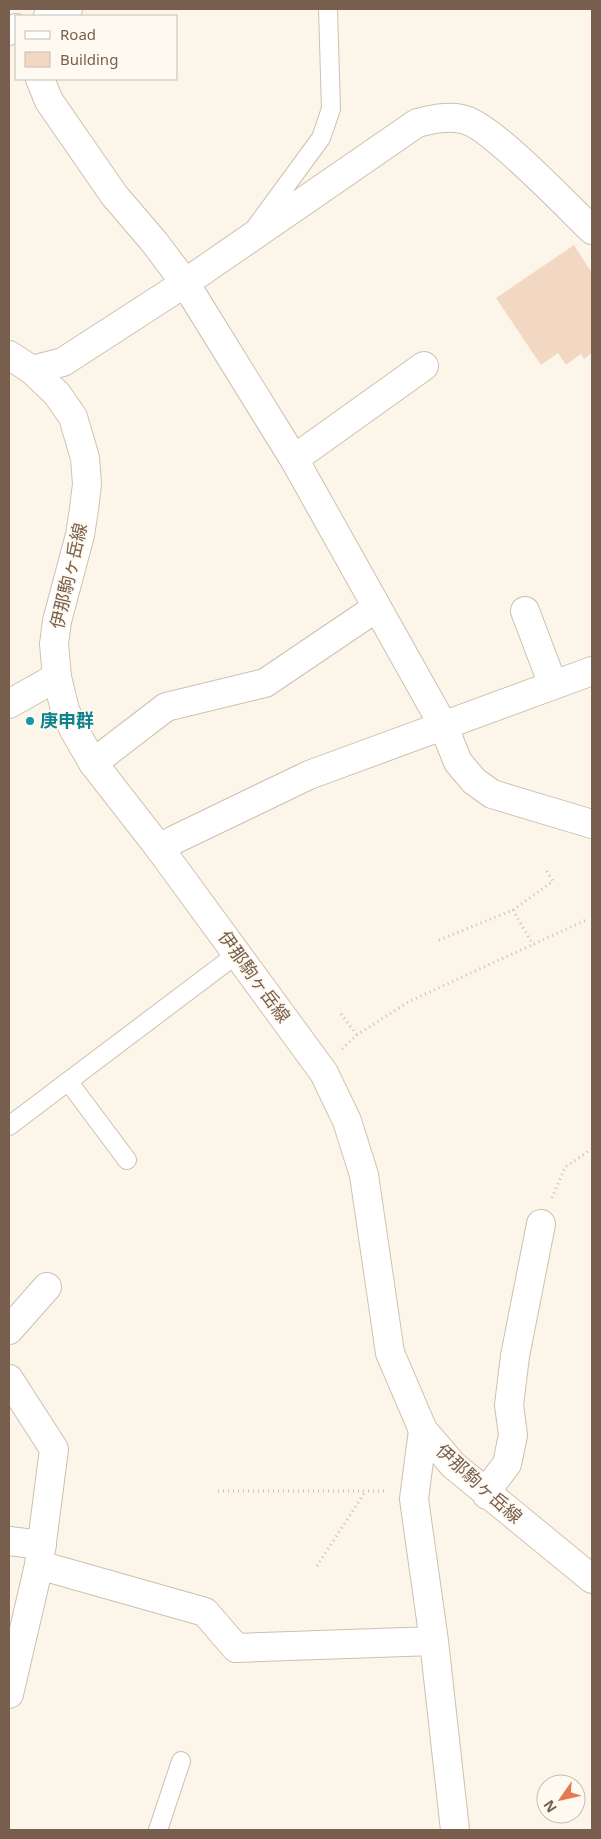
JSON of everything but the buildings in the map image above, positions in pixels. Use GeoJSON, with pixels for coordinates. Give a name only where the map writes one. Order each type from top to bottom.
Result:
{"type":"FeatureCollection","features":[{"type":"Feature","properties":{"kind":"street"},"geometry":{"type":"LineString","coordinates":[[40,80],[49,101],[114,195],[155,243],[185,283],[294,459],[443,725],[458,762],[474,781],[492,794],[592,824]]}},
{"type":"Feature","properties":{"kind":"street"},"geometry":{"type":"LineString","coordinates":[[32,370],[63,362],[185,283],[417,123],[441,117],[464,119],[492,135],[592,230]]}},
{"type":"Feature","properties":{"kind":"street","name":"伊那駒ヶ岳線"},"geometry":{"type":"LineString","coordinates":[[9,355],[32,370],[58,394],[73,417],[85,458],[87,484],[80,535],[57,621],[54,644],[65,710],[93,763],[160,849],[324,1073],[347,1121],[364,1176],[390,1353],[423,1430],[453,1465],[487,1495],[592,1579]]}},
{"type":"Feature","properties":{"kind":"street"},"geometry":{"type":"LineString","coordinates":[[294,459],[424,366]]}},
{"type":"Feature","properties":{"kind":"street"},"geometry":{"type":"LineString","coordinates":[[93,763],[166,707],[265,683],[376,608]]}},
{"type":"Feature","properties":{"kind":"street"},"geometry":{"type":"LineString","coordinates":[[525,612],[553,686]]}},
{"type":"Feature","properties":{"kind":"street"},"geometry":{"type":"LineString","coordinates":[[160,849],[174,840],[309,775],[592,671]]}},
{"type":"Feature","properties":{"kind":"street"},"geometry":{"type":"LineString","coordinates":[[9,704],[58,676]]}},
{"type":"Feature","properties":{"kind":"street"},"geometry":{"type":"LineString","coordinates":[[487,1495],[494,1481],[507,1464],[513,1435],[509,1405],[515,1356],[541,1224]]}},
{"type":"Feature","properties":{"kind":"street"},"geometry":{"type":"LineString","coordinates":[[9,1330],[47,1287]]}},
{"type":"Feature","properties":{"kind":"street"},"geometry":{"type":"LineString","coordinates":[[9,1379],[54,1448],[41,1555],[9,1694]]}},
{"type":"Feature","properties":{"kind":"street"},"geometry":{"type":"LineString","coordinates":[[423,1430],[414,1499],[434,1641],[455,1830]]}},
{"type":"Feature","properties":{"kind":"street"},"geometry":{"type":"LineString","coordinates":[[9,1541],[41,1555],[206,1612],[236,1648],[434,1641]]}},
{"type":"Feature","properties":{"kind":"lane"},"geometry":{"type":"LineString","coordinates":[[246,240],[321,138],[331,109],[328,9]]}},
{"type":"Feature","properties":{"kind":"lane"},"geometry":{"type":"LineString","coordinates":[[9,1126],[237,954]]}},
{"type":"Feature","properties":{"kind":"lane"},"geometry":{"type":"LineString","coordinates":[[68,1081],[127,1160]]}},
{"type":"Feature","properties":{"kind":"lane"},"geometry":{"type":"LineString","coordinates":[[158,1830],[182,1761]]}},
{"type":"Feature","properties":{"kind":"path"},"geometry":{"type":"LineString","coordinates":[[439,940],[513,910],[553,882],[546,870]]}},
{"type":"Feature","properties":{"kind":"path"},"geometry":{"type":"LineString","coordinates":[[513,910],[533,945]]}},
{"type":"Feature","properties":{"kind":"path"},"geometry":{"type":"LineString","coordinates":[[324,1073],[333,1058],[358,1035],[408,1002],[588,919]]}},
{"type":"Feature","properties":{"kind":"path"},"geometry":{"type":"LineString","coordinates":[[341,1014],[358,1035]]}},
{"type":"Feature","properties":{"kind":"path"},"geometry":{"type":"LineString","coordinates":[[541,1224],[565,1167],[592,1149]]}},
{"type":"Feature","properties":{"kind":"path"},"geometry":{"type":"LineString","coordinates":[[218,1491],[390,1491]]}},
{"type":"Feature","properties":{"kind":"path"},"geometry":{"type":"LineString","coordinates":[[317,1566],[365,1491]]}},
{"type":"Feature","properties":{"kind":"place","name":"庚申群"},"geometry":{"type":"Point","coordinates":[30,721]}}]}
